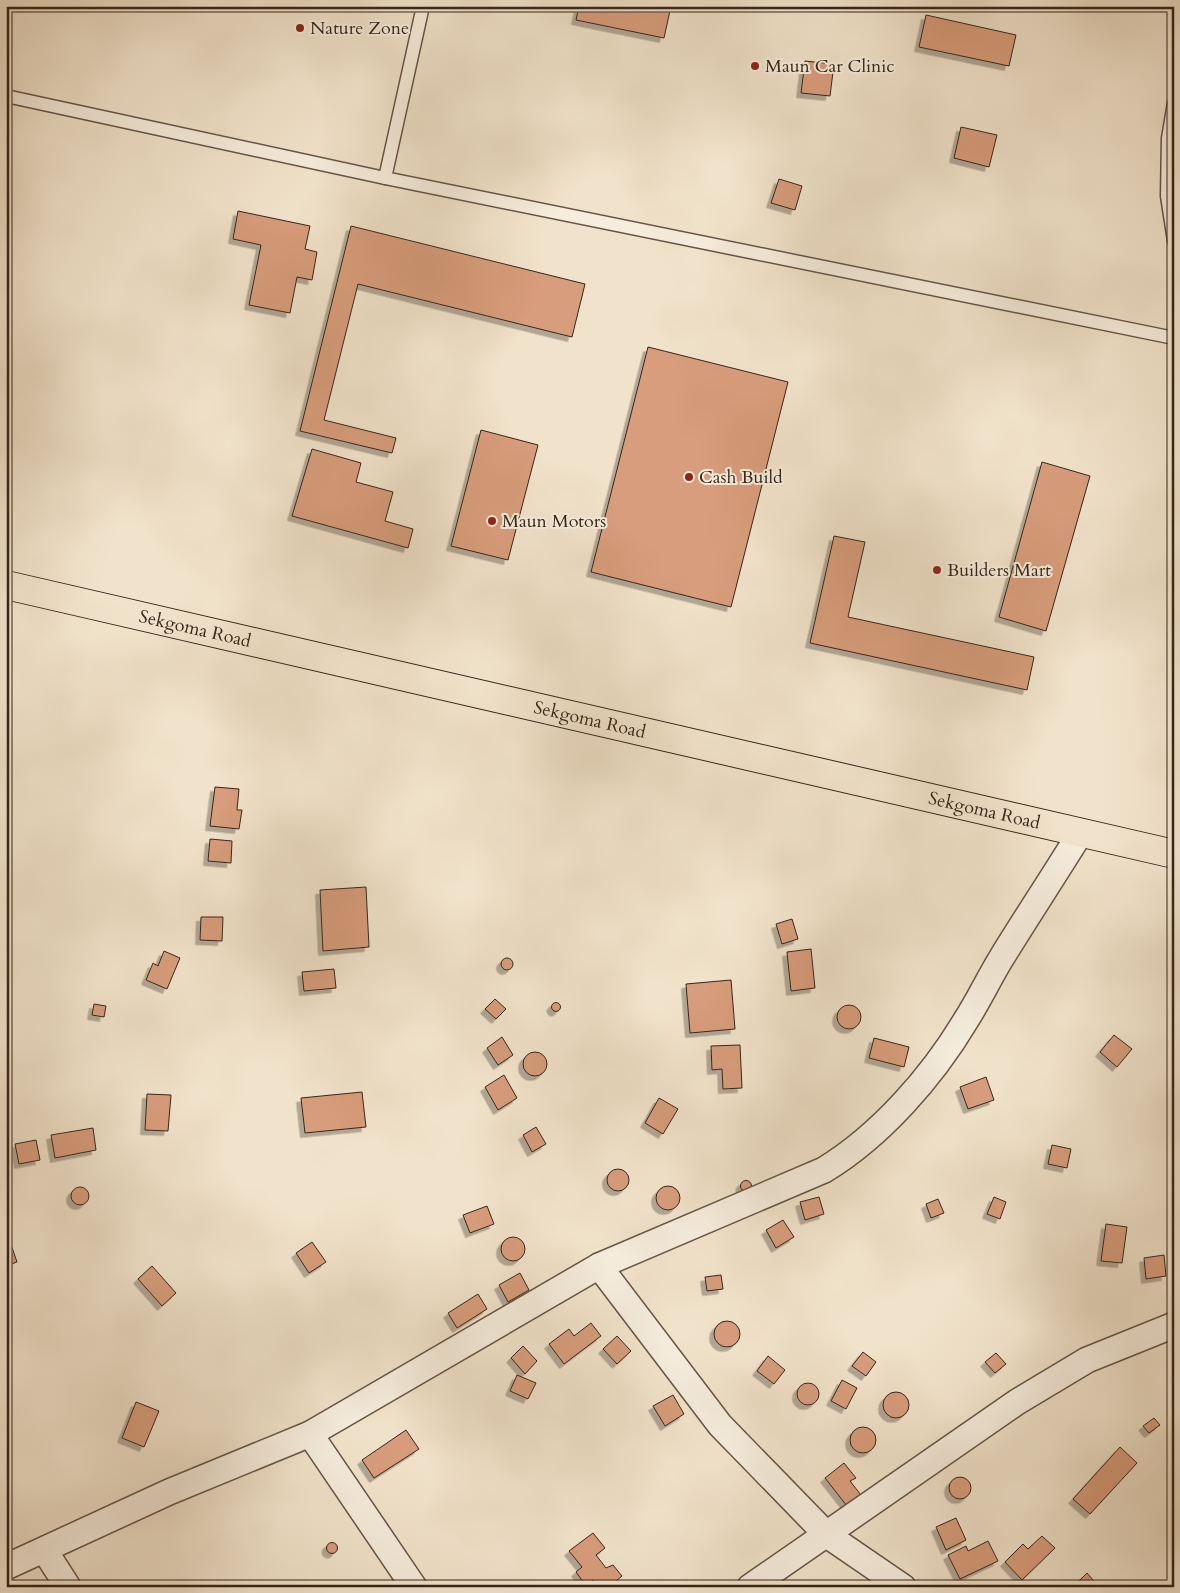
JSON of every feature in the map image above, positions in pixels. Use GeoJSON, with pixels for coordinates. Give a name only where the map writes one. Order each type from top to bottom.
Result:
{"type":"FeatureCollection","features":[{"type":"Feature","properties":{"kind":"highway","name":"Sekgoma Road"},"geometry":{"type":"LineString","coordinates":[[6,585],[1174,854]]}},
{"type":"Feature","properties":{"kind":"street"},"geometry":{"type":"LineString","coordinates":[[6,1568],[169,1492],[310,1434],[598,1266],[824,1170],[852,1153],[881,1126],[936,1064],[965,1022],[1000,959],[1081,832]]}},
{"type":"Feature","properties":{"kind":"street"},"geometry":{"type":"LineString","coordinates":[[598,1266],[720,1425],[827,1534],[902,1587]]}},
{"type":"Feature","properties":{"kind":"street"},"geometry":{"type":"LineString","coordinates":[[750,1587],[1025,1397],[1087,1360],[1174,1325]]}},
{"type":"Feature","properties":{"kind":"street"},"geometry":{"type":"LineString","coordinates":[[310,1434],[414,1587]]}},
{"type":"Feature","properties":{"kind":"street"},"geometry":{"type":"LineString","coordinates":[[45,1551],[68,1587]]}},
{"type":"Feature","properties":{"kind":"lane"},"geometry":{"type":"LineString","coordinates":[[385,178],[423,6]]}},
{"type":"Feature","properties":{"kind":"lane"},"geometry":{"type":"LineString","coordinates":[[6,96],[385,178],[1174,338]]}},
{"type":"Feature","properties":{"kind":"lane"},"geometry":{"type":"LineString","coordinates":[[1174,103],[1168,138],[1167,196],[1174,241]]}},
{"type":"Feature","properties":{"kind":"lane"},"geometry":{"type":"LineString","coordinates":[[6,579],[67,600]]}},
{"type":"Feature","properties":{"kind":"building"},"geometry":{"type":"Polygon","coordinates":[[[579,6],[671,6],[664,38],[576,20],[579,6]]]}},
{"type":"Feature","properties":{"kind":"building"},"geometry":{"type":"Polygon","coordinates":[[[926,15],[1016,35],[1009,66],[919,47],[926,15]]]}},
{"type":"Feature","properties":{"kind":"building"},"geometry":{"type":"Polygon","coordinates":[[[805,61],[834,64],[830,96],[801,93],[805,61]]]}},
{"type":"Feature","properties":{"kind":"building"},"geometry":{"type":"Polygon","coordinates":[[[961,127],[997,135],[989,167],[954,158],[961,127]]]}},
{"type":"Feature","properties":{"kind":"building"},"geometry":{"type":"Polygon","coordinates":[[[779,179],[802,186],[795,210],[771,203],[779,179]]]}},
{"type":"Feature","properties":{"kind":"building"},"geometry":{"type":"Polygon","coordinates":[[[238,211],[310,226],[305,249],[317,252],[312,280],[297,277],[290,313],[249,305],[261,245],[233,239],[238,211]]]}},
{"type":"Feature","properties":{"kind":"building"},"geometry":{"type":"Polygon","coordinates":[[[351,226],[585,284],[572,337],[358,284],[324,420],[396,438],[392,453],[300,431],[351,226]]]}},
{"type":"Feature","properties":{"kind":"building","name":"Cash Build"},"geometry":{"type":"Polygon","coordinates":[[[648,347],[788,382],[731,607],[591,572],[648,347]]]}},
{"type":"Feature","properties":{"kind":"building"},"geometry":{"type":"Polygon","coordinates":[[[481,430],[538,445],[508,560],[451,546],[481,430]]]}},
{"type":"Feature","properties":{"kind":"building"},"geometry":{"type":"Polygon","coordinates":[[[312,449],[361,463],[356,482],[393,492],[385,521],[413,529],[408,548],[292,516],[312,449]]]}},
{"type":"Feature","properties":{"kind":"building"},"geometry":{"type":"Polygon","coordinates":[[[1042,462],[1090,476],[1046,631],[999,617],[1042,462]]]}},
{"type":"Feature","properties":{"kind":"building"},"geometry":{"type":"Polygon","coordinates":[[[834,536],[865,542],[848,617],[1034,657],[1027,690],[810,643],[834,536]]]}},
{"type":"Feature","properties":{"kind":"building"},"geometry":{"type":"Polygon","coordinates":[[[215,787],[239,789],[237,810],[242,810],[239,829],[210,826],[215,787]]]}},
{"type":"Feature","properties":{"kind":"building"},"geometry":{"type":"Polygon","coordinates":[[[210,839],[232,841],[231,863],[208,861],[210,839]]]}},
{"type":"Feature","properties":{"kind":"building"},"geometry":{"type":"Polygon","coordinates":[[[366,887],[369,947],[323,951],[320,890],[366,887]]]}},
{"type":"Feature","properties":{"kind":"building"},"geometry":{"type":"Polygon","coordinates":[[[201,917],[223,917],[222,941],[200,940],[201,917]]]}},
{"type":"Feature","properties":{"kind":"building"},"geometry":{"type":"Polygon","coordinates":[[[792,919],[798,939],[782,944],[776,924],[792,919]]]}},
{"type":"Feature","properties":{"kind":"building"},"geometry":{"type":"Polygon","coordinates":[[[811,949],[815,988],[791,991],[787,952],[811,949]]]}},
{"type":"Feature","properties":{"kind":"building"},"geometry":{"type":"Polygon","coordinates":[[[164,951],[180,958],[167,989],[146,980],[153,963],[158,966],[164,951]]]}},
{"type":"Feature","properties":{"kind":"building"},"geometry":{"type":"Polygon","coordinates":[[[507,958],[513,964],[507,970],[501,964],[507,958]]]}},
{"type":"Feature","properties":{"kind":"building"},"geometry":{"type":"Polygon","coordinates":[[[334,969],[336,988],[304,991],[302,972],[334,969]]]}},
{"type":"Feature","properties":{"kind":"building"},"geometry":{"type":"Polygon","coordinates":[[[731,980],[735,1029],[690,1033],[686,984],[731,980]]]}},
{"type":"Feature","properties":{"kind":"building"},"geometry":{"type":"Polygon","coordinates":[[[495,999],[506,1009],[496,1019],[485,1009],[495,999]]]}},
{"type":"Feature","properties":{"kind":"building"},"geometry":{"type":"Polygon","coordinates":[[[556,1002],[561,1007],[556,1012],[551,1007],[556,1002]]]}},
{"type":"Feature","properties":{"kind":"building"},"geometry":{"type":"Polygon","coordinates":[[[94,1004],[106,1006],[104,1017],[92,1015],[94,1004]]]}},
{"type":"Feature","properties":{"kind":"building"},"geometry":{"type":"Polygon","coordinates":[[[849,1005],[854,1006],[860,1012],[860,1022],[854,1028],[849,1029],[844,1028],[838,1022],[837,1017],[838,1012],[844,1006],[849,1005]]]}},
{"type":"Feature","properties":{"kind":"building"},"geometry":{"type":"Polygon","coordinates":[[[1114,1035],[1132,1049],[1117,1067],[1100,1052],[1114,1035]]]}},
{"type":"Feature","properties":{"kind":"building"},"geometry":{"type":"Polygon","coordinates":[[[502,1037],[513,1055],[498,1065],[487,1048],[502,1037]]]}},
{"type":"Feature","properties":{"kind":"building"},"geometry":{"type":"Polygon","coordinates":[[[874,1038],[909,1047],[904,1067],[869,1058],[874,1038]]]}},
{"type":"Feature","properties":{"kind":"building"},"geometry":{"type":"Polygon","coordinates":[[[740,1045],[742,1088],[723,1089],[722,1069],[712,1070],[711,1046],[740,1045]]]}},
{"type":"Feature","properties":{"kind":"building"},"geometry":{"type":"Polygon","coordinates":[[[535,1052],[540,1053],[546,1059],[546,1069],[540,1075],[535,1076],[530,1075],[524,1069],[523,1064],[524,1059],[530,1053],[535,1052]]]}},
{"type":"Feature","properties":{"kind":"building"},"geometry":{"type":"Polygon","coordinates":[[[504,1075],[517,1098],[498,1110],[485,1087],[504,1075]]]}},
{"type":"Feature","properties":{"kind":"building"},"geometry":{"type":"Polygon","coordinates":[[[986,1077],[994,1100],[968,1109],[960,1087],[986,1077]]]}},
{"type":"Feature","properties":{"kind":"building"},"geometry":{"type":"Polygon","coordinates":[[[362,1092],[366,1127],[305,1133],[301,1098],[362,1092]]]}},
{"type":"Feature","properties":{"kind":"building"},"geometry":{"type":"Polygon","coordinates":[[[147,1094],[171,1095],[168,1131],[145,1130],[147,1094]]]}},
{"type":"Feature","properties":{"kind":"building"},"geometry":{"type":"Polygon","coordinates":[[[659,1098],[678,1109],[663,1134],[645,1123],[659,1098]]]}},
{"type":"Feature","properties":{"kind":"building"},"geometry":{"type":"Polygon","coordinates":[[[536,1127],[546,1144],[532,1152],[523,1135],[536,1127]]]}},
{"type":"Feature","properties":{"kind":"building"},"geometry":{"type":"Polygon","coordinates":[[[93,1128],[96,1150],[55,1158],[51,1135],[93,1128]]]}},
{"type":"Feature","properties":{"kind":"building"},"geometry":{"type":"Polygon","coordinates":[[[36,1140],[40,1160],[19,1164],[15,1144],[36,1140]]]}},
{"type":"Feature","properties":{"kind":"building"},"geometry":{"type":"Polygon","coordinates":[[[1052,1145],[1071,1149],[1067,1168],[1048,1164],[1052,1145]]]}},
{"type":"Feature","properties":{"kind":"building"},"geometry":{"type":"Polygon","coordinates":[[[618,1169],[626,1172],[629,1180],[626,1188],[618,1191],[610,1188],[607,1180],[610,1172],[618,1169]]]}},
{"type":"Feature","properties":{"kind":"building"},"geometry":{"type":"Polygon","coordinates":[[[746,1180],[752,1186],[746,1192],[740,1186],[746,1180]]]}},
{"type":"Feature","properties":{"kind":"building"},"geometry":{"type":"Polygon","coordinates":[[[668,1186],[676,1190],[680,1198],[676,1206],[668,1210],[660,1206],[656,1198],[660,1190],[668,1186]]]}},
{"type":"Feature","properties":{"kind":"building"},"geometry":{"type":"Polygon","coordinates":[[[76,1187],[84,1187],[89,1192],[87,1203],[76,1205],[71,1200],[71,1192],[76,1187]]]}},
{"type":"Feature","properties":{"kind":"building"},"geometry":{"type":"Polygon","coordinates":[[[819,1197],[824,1214],[805,1220],[800,1202],[819,1197]]]}},
{"type":"Feature","properties":{"kind":"building"},"geometry":{"type":"Polygon","coordinates":[[[994,1197],[1006,1202],[1000,1219],[987,1214],[994,1197]]]}},
{"type":"Feature","properties":{"kind":"building"},"geometry":{"type":"Polygon","coordinates":[[[938,1199],[944,1213],[931,1218],[926,1204],[938,1199]]]}},
{"type":"Feature","properties":{"kind":"building"},"geometry":{"type":"Polygon","coordinates":[[[487,1206],[494,1224],[470,1233],[463,1215],[487,1206]]]}},
{"type":"Feature","properties":{"kind":"building"},"geometry":{"type":"Polygon","coordinates":[[[783,1220],[794,1237],[776,1248],[766,1230],[783,1220]]]}},
{"type":"Feature","properties":{"kind":"building"},"geometry":{"type":"Polygon","coordinates":[[[1106,1224],[1127,1227],[1122,1263],[1101,1261],[1106,1224]]]}},
{"type":"Feature","properties":{"kind":"building"},"geometry":{"type":"Polygon","coordinates":[[[6,1230],[17,1262],[6,1266],[6,1230]]]}},
{"type":"Feature","properties":{"kind":"building"},"geometry":{"type":"Polygon","coordinates":[[[513,1237],[521,1241],[525,1249],[521,1257],[513,1261],[505,1257],[501,1249],[505,1241],[513,1237]]]}},
{"type":"Feature","properties":{"kind":"building"},"geometry":{"type":"Polygon","coordinates":[[[312,1242],[326,1262],[309,1273],[296,1253],[312,1242]]]}},
{"type":"Feature","properties":{"kind":"building"},"geometry":{"type":"Polygon","coordinates":[[[1164,1255],[1166,1276],[1146,1279],[1144,1258],[1164,1255]]]}},
{"type":"Feature","properties":{"kind":"building"},"geometry":{"type":"Polygon","coordinates":[[[152,1266],[176,1293],[162,1306],[138,1279],[152,1266]]]}},
{"type":"Feature","properties":{"kind":"building"},"geometry":{"type":"Polygon","coordinates":[[[520,1273],[529,1290],[508,1302],[499,1285],[520,1273]]]}},
{"type":"Feature","properties":{"kind":"building"},"geometry":{"type":"Polygon","coordinates":[[[721,1275],[723,1289],[707,1291],[705,1277],[721,1275]]]}},
{"type":"Feature","properties":{"kind":"building"},"geometry":{"type":"Polygon","coordinates":[[[478,1294],[487,1309],[457,1328],[448,1313],[478,1294]]]}},
{"type":"Feature","properties":{"kind":"building"},"geometry":{"type":"Polygon","coordinates":[[[727,1321],[736,1325],[740,1334],[736,1343],[727,1347],[718,1343],[714,1334],[718,1325],[727,1321]]]}},
{"type":"Feature","properties":{"kind":"building"},"geometry":{"type":"Polygon","coordinates":[[[591,1323],[601,1336],[564,1364],[549,1344],[569,1329],[574,1336],[591,1323]]]}},
{"type":"Feature","properties":{"kind":"building"},"geometry":{"type":"Polygon","coordinates":[[[617,1336],[631,1351],[617,1364],[603,1349],[617,1336]]]}},
{"type":"Feature","properties":{"kind":"building"},"geometry":{"type":"Polygon","coordinates":[[[523,1346],[537,1361],[525,1374],[511,1358],[523,1346]]]}},
{"type":"Feature","properties":{"kind":"building"},"geometry":{"type":"Polygon","coordinates":[[[863,1352],[876,1362],[866,1376],[852,1366],[863,1352]]]}},
{"type":"Feature","properties":{"kind":"building"},"geometry":{"type":"Polygon","coordinates":[[[996,1353],[1006,1364],[995,1373],[985,1362],[996,1353]]]}},
{"type":"Feature","properties":{"kind":"building"},"geometry":{"type":"Polygon","coordinates":[[[768,1356],[785,1370],[774,1384],[757,1371],[768,1356]]]}},
{"type":"Feature","properties":{"kind":"building"},"geometry":{"type":"Polygon","coordinates":[[[517,1375],[536,1383],[528,1399],[510,1391],[517,1375]]]}},
{"type":"Feature","properties":{"kind":"building"},"geometry":{"type":"Polygon","coordinates":[[[842,1380],[857,1388],[846,1409],[831,1401],[842,1380]]]}},
{"type":"Feature","properties":{"kind":"building"},"geometry":{"type":"Polygon","coordinates":[[[808,1383],[816,1386],[819,1394],[816,1402],[808,1405],[800,1402],[797,1394],[800,1386],[808,1383]]]}},
{"type":"Feature","properties":{"kind":"building"},"geometry":{"type":"Polygon","coordinates":[[[896,1392],[905,1396],[909,1405],[905,1414],[896,1418],[887,1414],[883,1405],[887,1396],[896,1392]]]}},
{"type":"Feature","properties":{"kind":"building"},"geometry":{"type":"Polygon","coordinates":[[[673,1395],[684,1414],[665,1426],[653,1406],[673,1395]]]}},
{"type":"Feature","properties":{"kind":"building"},"geometry":{"type":"Polygon","coordinates":[[[136,1402],[159,1411],[144,1447],[122,1438],[136,1402]]]}},
{"type":"Feature","properties":{"kind":"building"},"geometry":{"type":"Polygon","coordinates":[[[1154,1418],[1160,1425],[1149,1433],[1143,1426],[1154,1418]]]}},
{"type":"Feature","properties":{"kind":"building"},"geometry":{"type":"Polygon","coordinates":[[[863,1427],[872,1431],[876,1440],[872,1449],[863,1453],[854,1449],[850,1440],[854,1431],[863,1427]]]}},
{"type":"Feature","properties":{"kind":"building"},"geometry":{"type":"Polygon","coordinates":[[[406,1430],[419,1449],[374,1478],[362,1460],[406,1430]]]}},
{"type":"Feature","properties":{"kind":"building"},"geometry":{"type":"Polygon","coordinates":[[[1120,1447],[1137,1463],[1090,1514],[1073,1499],[1120,1447]]]}},
{"type":"Feature","properties":{"kind":"building"},"geometry":{"type":"Polygon","coordinates":[[[844,1463],[856,1478],[850,1481],[861,1495],[847,1506],[825,1478],[844,1463]]]}},
{"type":"Feature","properties":{"kind":"building"},"geometry":{"type":"Polygon","coordinates":[[[956,1477],[964,1477],[971,1484],[971,1492],[964,1499],[956,1499],[949,1492],[949,1484],[956,1477]]]}},
{"type":"Feature","properties":{"kind":"building"},"geometry":{"type":"Polygon","coordinates":[[[956,1518],[966,1540],[946,1550],[936,1527],[956,1518]]]}},
{"type":"Feature","properties":{"kind":"building"},"geometry":{"type":"Polygon","coordinates":[[[593,1533],[605,1548],[596,1555],[606,1568],[613,1565],[622,1576],[609,1587],[597,1587],[593,1580],[586,1586],[576,1572],[582,1567],[569,1551],[593,1533]]]}},
{"type":"Feature","properties":{"kind":"building"},"geometry":{"type":"Polygon","coordinates":[[[1042,1536],[1055,1548],[1022,1580],[1005,1562],[1023,1544],[1028,1549],[1042,1536]]]}},
{"type":"Feature","properties":{"kind":"building"},"geometry":{"type":"Polygon","coordinates":[[[988,1541],[998,1561],[960,1579],[948,1555],[966,1546],[968,1551],[988,1541]]]}},
{"type":"Feature","properties":{"kind":"building"},"geometry":{"type":"Polygon","coordinates":[[[330,1543],[334,1543],[337,1548],[336,1552],[330,1553],[327,1550],[327,1546],[330,1543]]]}},
{"type":"Feature","properties":{"kind":"building"},"geometry":{"type":"Polygon","coordinates":[[[1087,1573],[1099,1587],[1073,1587],[1087,1573]]]}},
{"type":"Feature","properties":{"kind":"place","name":"Nature Zone"},"geometry":{"type":"Point","coordinates":[300,28]}},
{"type":"Feature","properties":{"kind":"place","name":"Maun Car Clinic"},"geometry":{"type":"Point","coordinates":[755,66]}},
{"type":"Feature","properties":{"kind":"place","name":"Cash Build"},"geometry":{"type":"Point","coordinates":[689,477]}},
{"type":"Feature","properties":{"kind":"place","name":"Maun Motors"},"geometry":{"type":"Point","coordinates":[492,521]}},
{"type":"Feature","properties":{"kind":"place","name":"Builders Mart"},"geometry":{"type":"Point","coordinates":[937,570]}}]}
